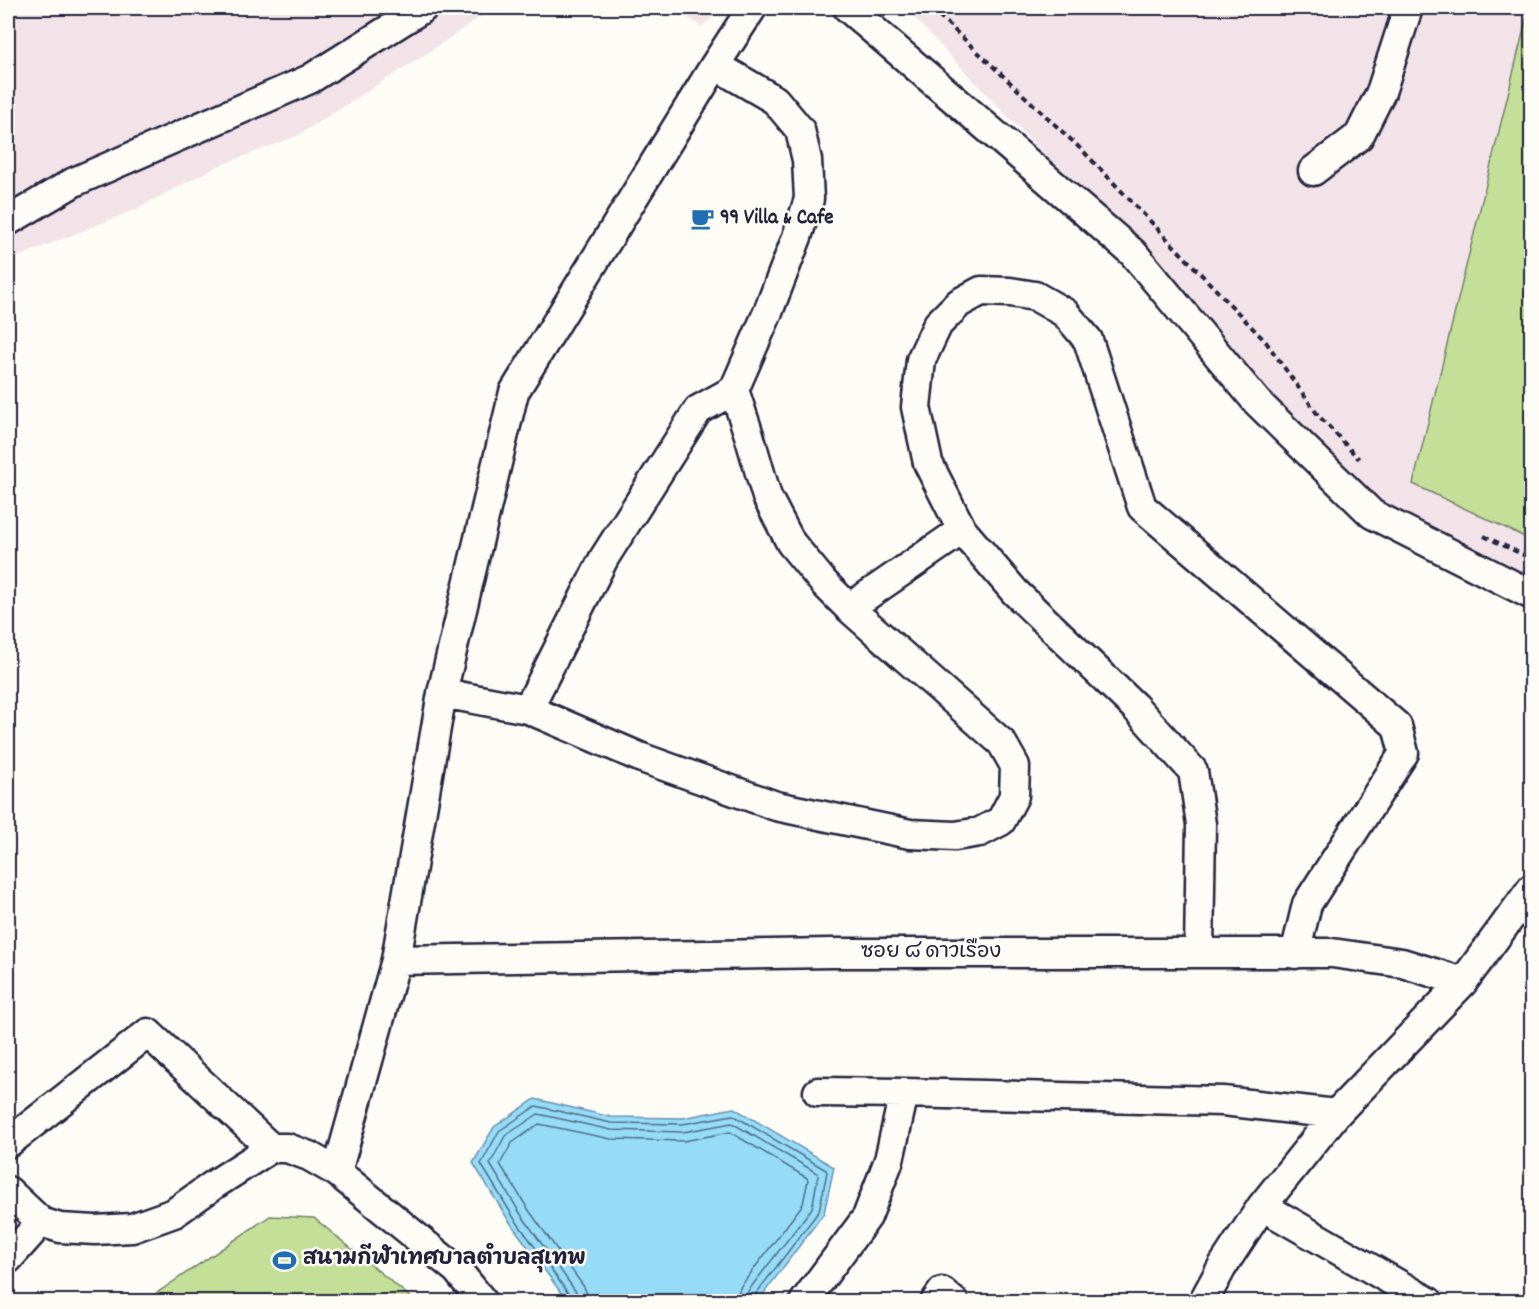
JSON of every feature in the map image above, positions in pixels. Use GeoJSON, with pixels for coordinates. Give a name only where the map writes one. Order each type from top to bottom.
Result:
{"type":"FeatureCollection","features":[{"type":"Feature","properties":{"kind":"street"},"geometry":{"type":"LineString","coordinates":[[8,221],[74,182],[310,79],[423,8]]}},
{"type":"Feature","properties":{"kind":"street"},"geometry":{"type":"LineString","coordinates":[[337,1172],[396,960],[442,693],[514,392],[752,8]]}},
{"type":"Feature","properties":{"kind":"street"},"geometry":{"type":"LineString","coordinates":[[848,8],[1133,254],[1257,402],[1372,514],[1532,595]]}},
{"type":"Feature","properties":{"kind":"street"},"geometry":{"type":"LineString","coordinates":[[1313,171],[1359,136],[1381,92],[1408,8]]}},
{"type":"Feature","properties":{"kind":"street"},"geometry":{"type":"LineString","coordinates":[[528,709],[604,558],[699,410],[734,390],[797,237],[808,199],[807,159],[800,130],[775,100],[715,65]]}},
{"type":"Feature","properties":{"kind":"street"},"geometry":{"type":"LineString","coordinates":[[1199,953],[1200,824],[1193,771],[1135,707],[1015,592],[962,530],[928,463],[916,407],[921,360],[938,324],[959,303],[981,291],[1035,296],[1065,313],[1088,340],[1143,507],[1397,726],[1404,753],[1307,904],[1295,954]]}},
{"type":"Feature","properties":{"kind":"street"},"geometry":{"type":"LineString","coordinates":[[442,693],[528,709],[642,758],[776,806],[910,834],[955,836],[980,832],[1001,821],[1014,796],[1015,766],[1002,743],[849,608],[824,583],[791,543],[767,496],[734,390]]}},
{"type":"Feature","properties":{"kind":"street"},"geometry":{"type":"LineString","coordinates":[[849,608],[962,530]]}},
{"type":"Feature","properties":{"kind":"street"},"geometry":{"type":"LineString","coordinates":[[1203,1302],[1222,1267],[1262,1206],[1336,1114],[1462,981],[1532,888]]}},
{"type":"Feature","properties":{"kind":"street","name":"ซอย ๘ ดาวเรือง"},"geometry":{"type":"LineString","coordinates":[[396,960],[831,952],[1332,953],[1402,963],[1462,981]]}},
{"type":"Feature","properties":{"kind":"street"},"geometry":{"type":"LineString","coordinates":[[8,1143],[148,1033],[271,1148]]}},
{"type":"Feature","properties":{"kind":"street"},"geometry":{"type":"LineString","coordinates":[[818,1092],[1223,1101],[1336,1114]]}},
{"type":"Feature","properties":{"kind":"street"},"geometry":{"type":"LineString","coordinates":[[804,1302],[867,1217],[889,1160],[904,1093]]}},
{"type":"Feature","properties":{"kind":"street"},"geometry":{"type":"LineString","coordinates":[[8,1191],[41,1222],[60,1228],[95,1230],[132,1228],[174,1213],[271,1148],[287,1148],[309,1156],[337,1172],[457,1270],[483,1302]]}},
{"type":"Feature","properties":{"kind":"street"},"geometry":{"type":"LineString","coordinates":[[1262,1206],[1429,1302]]}},
{"type":"Feature","properties":{"kind":"street"},"geometry":{"type":"LineString","coordinates":[[8,1259],[41,1222]]}},
{"type":"Feature","properties":{"kind":"street"},"geometry":{"type":"LineString","coordinates":[[934,1302],[942,1292],[954,1302]]}},
{"type":"Feature","properties":{"kind":"path"},"geometry":{"type":"LineString","coordinates":[[931,8],[1084,152],[1266,342],[1318,415],[1363,463]]}},
{"type":"Feature","properties":{"kind":"path"},"geometry":{"type":"LineString","coordinates":[[1479,534],[1532,559]]}},
{"type":"Feature","properties":{"kind":"shaded area"},"geometry":{"type":"Polygon","coordinates":[[[8,8],[493,8],[426,54],[297,136],[218,166],[136,209],[8,261],[8,8]]]}},
{"type":"Feature","properties":{"kind":"shaded area"},"geometry":{"type":"Polygon","coordinates":[[[676,8],[724,8],[701,27],[676,8]]]}},
{"type":"Feature","properties":{"kind":"shaded area"},"geometry":{"type":"Polygon","coordinates":[[[905,8],[1531,8],[1531,581],[1390,521],[905,8]]]}},
{"type":"Feature","properties":{"kind":"green space"},"geometry":{"type":"Polygon","coordinates":[[[1529,8],[1532,8],[1531,540],[1413,484],[1529,8]]]}},
{"type":"Feature","properties":{"kind":"green space","name":"สนามกีฬาเทศบาลตำบลสุเทพ"},"geometry":{"type":"Polygon","coordinates":[[[270,1216],[314,1218],[415,1301],[145,1301],[270,1216]]]}},
{"type":"Feature","properties":{"kind":"water"},"geometry":{"type":"Polygon","coordinates":[[[535,1099],[611,1117],[683,1118],[734,1108],[834,1167],[824,1213],[758,1301],[567,1301],[509,1221],[473,1163],[494,1127],[535,1099]]]}},
{"type":"Feature","properties":{"kind":"place","name":"99 Villa & Cafe"},"geometry":{"type":"Point","coordinates":[702,219]}},
{"type":"Feature","properties":{"kind":"place","name":"สนามกีฬาเทศบาลตำบลสุเทพ"},"geometry":{"type":"Point","coordinates":[285,1260]}}]}
